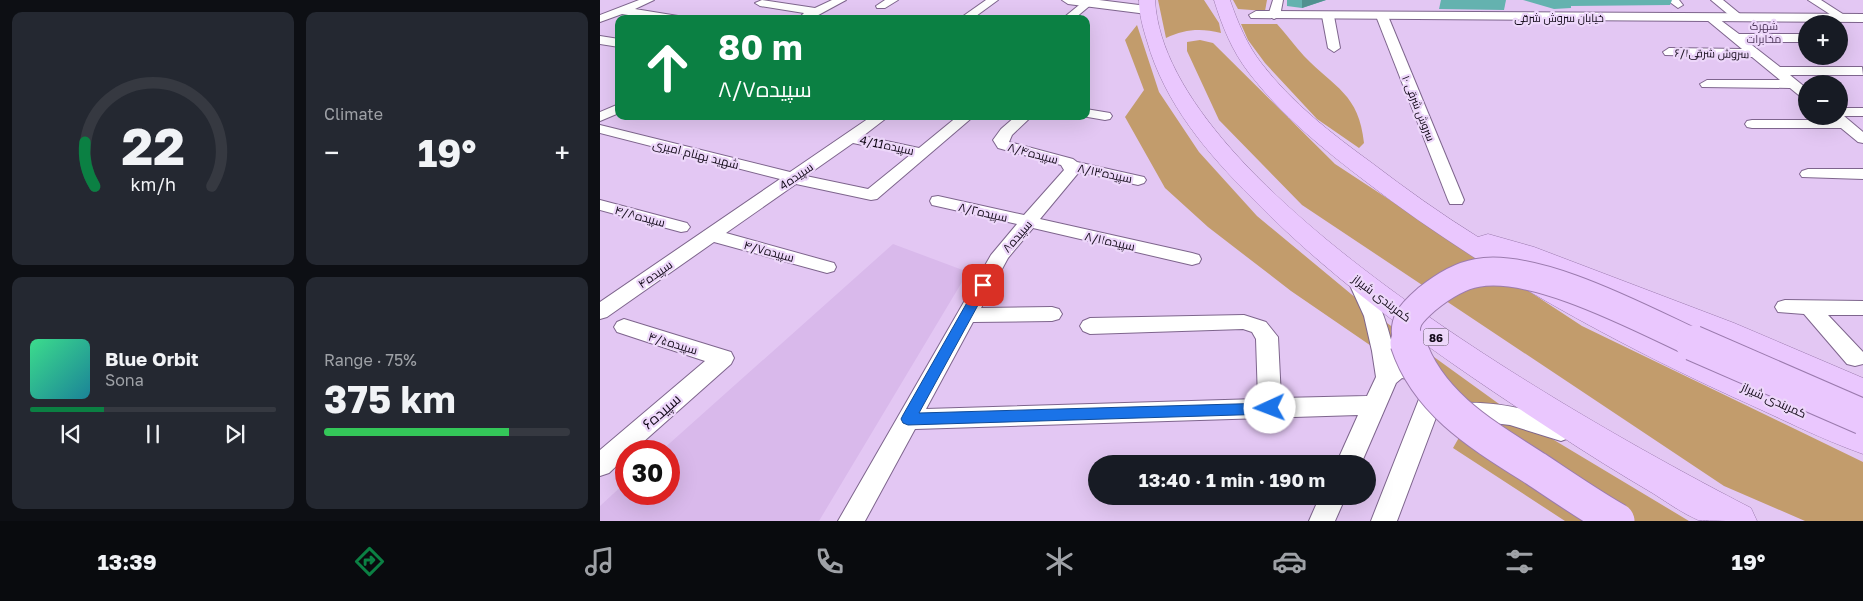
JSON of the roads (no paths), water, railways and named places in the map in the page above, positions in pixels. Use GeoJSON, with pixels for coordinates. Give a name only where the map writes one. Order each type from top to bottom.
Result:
{"type":"FeatureCollection","features":[{"type":"Feature","properties":{"kind":"highway","name":"کمربندی شیراز"},"geometry":{"type":"LineString","coordinates":[[1222,0],[1225,13],[1236,39],[1263,80],[1308,124],[1369,174],[1451,231],[1531,280],[1626,332],[1682,359],[1863,439]]}},
{"type":"Feature","properties":{"kind":"highway","name":"کمربندی شیراز"},"geometry":{"type":"LineString","coordinates":[[1147,5],[1159,57],[1180,97],[1222,154],[1281,216],[1395,309],[1487,371],[1626,457],[1738,521]]}},
{"type":"Feature","properties":{"kind":"highway"},"geometry":{"type":"LineString","coordinates":[[1451,231],[1524,253],[1723,331],[1863,392]]}},
{"type":"Feature","properties":{"kind":"highway"},"geometry":{"type":"LineString","coordinates":[[1617,521],[1592,508],[1476,430],[1443,402],[1422,375],[1410,353],[1404,330],[1412,313],[1432,295],[1452,281],[1471,274],[1498,272],[1527,276],[1559,286],[1626,312],[1863,417]]}},
{"type":"Feature","properties":{"kind":"street"},"geometry":{"type":"LineString","coordinates":[[600,20],[644,0]]}},
{"type":"Feature","properties":{"kind":"street"},"geometry":{"type":"LineString","coordinates":[[810,15],[841,0]]}},
{"type":"Feature","properties":{"kind":"street"},"geometry":{"type":"LineString","coordinates":[[881,6],[893,0]]}},
{"type":"Feature","properties":{"kind":"street"},"geometry":{"type":"LineString","coordinates":[[970,15],[994,0]]}},
{"type":"Feature","properties":{"kind":"street"},"geometry":{"type":"LineString","coordinates":[[1068,0],[1088,3],[1147,5]]}},
{"type":"Feature","properties":{"kind":"street"},"geometry":{"type":"LineString","coordinates":[[1274,16],[1278,0]]}},
{"type":"Feature","properties":{"kind":"street"},"geometry":{"type":"LineString","coordinates":[[1707,0],[1715,0],[1740,18]]}},
{"type":"Feature","properties":{"kind":"street"},"geometry":{"type":"LineString","coordinates":[[1813,0],[1838,15]]}},
{"type":"Feature","properties":{"kind":"street"},"geometry":{"type":"LineString","coordinates":[[760,3],[816,12]]}},
{"type":"Feature","properties":{"kind":"street"},"geometry":{"type":"LineString","coordinates":[[1072,15],[1088,3]]}},
{"type":"Feature","properties":{"kind":"street"},"geometry":{"type":"LineString","coordinates":[[1583,6],[1595,17]]}},
{"type":"Feature","properties":{"kind":"street"},"geometry":{"type":"LineString","coordinates":[[622,11],[650,15]]}},
{"type":"Feature","properties":{"kind":"street","name":"خیابان سروش شرقی"},"geometry":{"type":"LineString","coordinates":[[1256,15],[1798,18]]}},
{"type":"Feature","properties":{"kind":"street"},"geometry":{"type":"LineString","coordinates":[[1328,16],[1334,48]]}},
{"type":"Feature","properties":{"kind":"street","name":"سروش شرقی ۱۰"},"geometry":{"type":"LineString","coordinates":[[1382,16],[1456,200]]}},
{"type":"Feature","properties":{"kind":"street"},"geometry":{"type":"LineString","coordinates":[[1711,18],[1798,87]]}},
{"type":"Feature","properties":{"kind":"street","name":"خیابان سروش شرقی"},"geometry":{"type":"LineString","coordinates":[[1848,18],[1863,18]]}},
{"type":"Feature","properties":{"kind":"street"},"geometry":{"type":"LineString","coordinates":[[1736,38],[1798,38]]}},
{"type":"Feature","properties":{"kind":"street"},"geometry":{"type":"LineString","coordinates":[[600,40],[615,42]]}},
{"type":"Feature","properties":{"kind":"street","name":"سروش شرقی۶/۱"},"geometry":{"type":"LineString","coordinates":[[1669,52],[1755,53]]}},
{"type":"Feature","properties":{"kind":"street"},"geometry":{"type":"LineString","coordinates":[[1778,71],[1862,71]]}},
{"type":"Feature","properties":{"kind":"street"},"geometry":{"type":"LineString","coordinates":[[1707,84],[1794,84]]}},
{"type":"Feature","properties":{"kind":"street"},"geometry":{"type":"LineString","coordinates":[[600,118],[615,110]]}},
{"type":"Feature","properties":{"kind":"street"},"geometry":{"type":"LineString","coordinates":[[1848,116],[1863,112]]}},
{"type":"Feature","properties":{"kind":"street"},"geometry":{"type":"LineString","coordinates":[[1090,114],[1104,116]]}},
{"type":"Feature","properties":{"kind":"street","name":"4سپیده"},"geometry":{"type":"LineString","coordinates":[[711,235],[876,120]]}},
{"type":"Feature","properties":{"kind":"street"},"geometry":{"type":"LineString","coordinates":[[923,153],[962,120]]}},
{"type":"Feature","properties":{"kind":"street","name":"سپیده۸/۴"},"geometry":{"type":"LineString","coordinates":[[1020,120],[1006,132],[1001,140],[1003,145],[1067,162],[1072,166]]}},
{"type":"Feature","properties":{"kind":"street"},"geometry":{"type":"LineString","coordinates":[[1752,124],[1798,121]]}},
{"type":"Feature","properties":{"kind":"street"},"geometry":{"type":"LineString","coordinates":[[1847,125],[1863,139]]}},
{"type":"Feature","properties":{"kind":"street","name":"شهید بهنام امیری"},"geometry":{"type":"LineString","coordinates":[[600,129],[793,178],[870,195],[923,153]]}},
{"type":"Feature","properties":{"kind":"street","name":"4/11سپیده"},"geometry":{"type":"LineString","coordinates":[[851,138],[923,153]]}},
{"type":"Feature","properties":{"kind":"street","name":"سپیده۸/۱۳"},"geometry":{"type":"LineString","coordinates":[[1072,166],[1138,180]]}},
{"type":"Feature","properties":{"kind":"street","name":"سپیده۸"},"geometry":{"type":"LineString","coordinates":[[851,521],[1000,255],[1072,172],[1072,166]]}},
{"type":"Feature","properties":{"kind":"street"},"geometry":{"type":"LineString","coordinates":[[1808,174],[1863,174]]}},
{"type":"Feature","properties":{"kind":"street","name":"سپیده۸/۲"},"geometry":{"type":"LineString","coordinates":[[938,201],[1028,223]]}},
{"type":"Feature","properties":{"kind":"street","name":"سپیده۴/۸"},"geometry":{"type":"LineString","coordinates":[[600,205],[681,227]]}},
{"type":"Feature","properties":{"kind":"street","name":"سپیده۸/۱۱"},"geometry":{"type":"LineString","coordinates":[[1028,223],[1192,259]]}},
{"type":"Feature","properties":{"kind":"street","name":"سپیده۴/۷"},"geometry":{"type":"LineString","coordinates":[[711,235],[827,267]]}},
{"type":"Feature","properties":{"kind":"street","name":"سپیده۴"},"geometry":{"type":"LineString","coordinates":[[605,304],[711,235]]}},
{"type":"Feature","properties":{"kind":"street"},"geometry":{"type":"LineString","coordinates":[[1356,278],[1377,320],[1388,377]]}},
{"type":"Feature","properties":{"kind":"street"},"geometry":{"type":"LineString","coordinates":[[1785,307],[1863,308]]}},
{"type":"Feature","properties":{"kind":"street"},"geometry":{"type":"LineString","coordinates":[[1809,307],[1855,358]]}},
{"type":"Feature","properties":{"kind":"street"},"geometry":{"type":"LineString","coordinates":[[966,315],[1052,314]]}},
{"type":"Feature","properties":{"kind":"street"},"geometry":{"type":"LineString","coordinates":[[1090,326],[1244,322],[1259,327],[1267,337],[1270,408]]}},
{"type":"Feature","properties":{"kind":"street","name":"سپیده۴/۵"},"geometry":{"type":"LineString","coordinates":[[624,327],[723,358]]}},
{"type":"Feature","properties":{"kind":"street","name":"سپیده۶"},"geometry":{"type":"LineString","coordinates":[[600,465],[723,358]]}},
{"type":"Feature","properties":{"kind":"street"},"geometry":{"type":"LineString","coordinates":[[1352,455],[1388,377],[1399,369],[1416,372],[1430,380],[1434,390],[1384,521]]}},
{"type":"Feature","properties":{"kind":"street"},"geometry":{"type":"LineString","coordinates":[[908,419],[1374,405]]}},
{"type":"Feature","properties":{"kind":"street"},"geometry":{"type":"LineString","coordinates":[[1424,418],[1449,413],[1485,411],[1534,420],[1626,457]]}},
{"type":"Feature","properties":{"kind":"street"},"geometry":{"type":"LineString","coordinates":[[1322,521],[1329,505]]}},
{"type":"Feature","properties":{"kind":"district","name":"شهرک مخابرات"},"geometry":{"type":"Point","coordinates":[1764,31]}}]}
